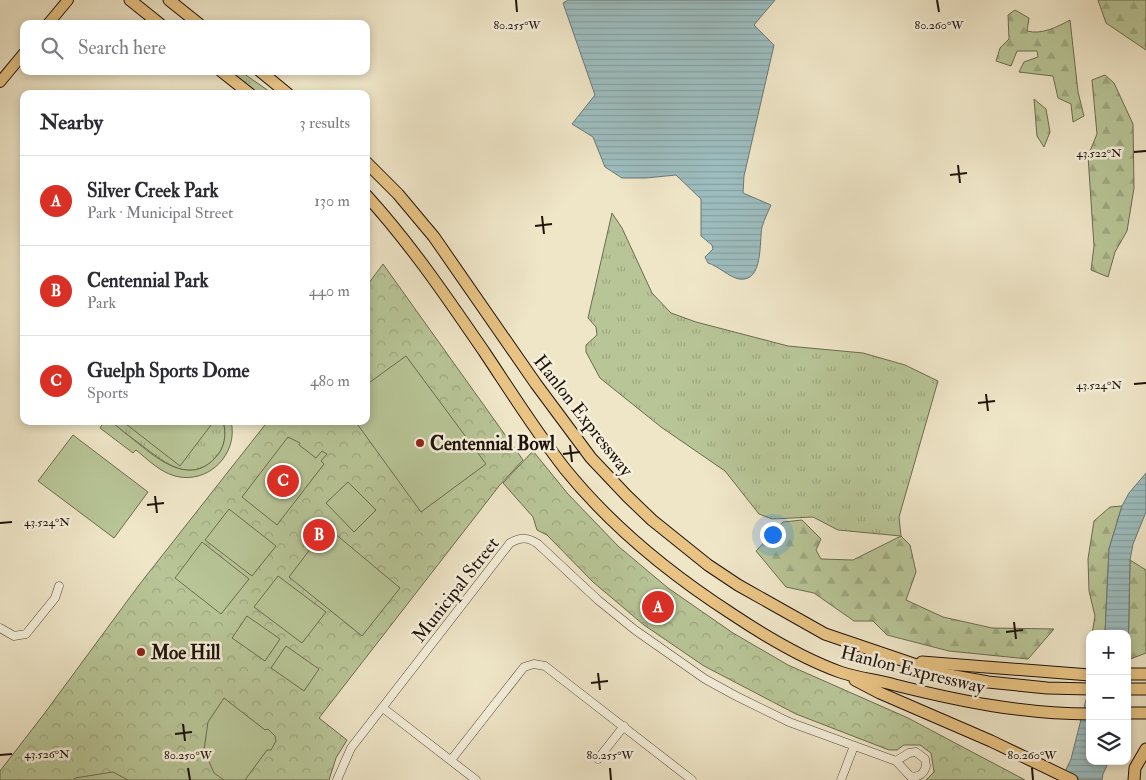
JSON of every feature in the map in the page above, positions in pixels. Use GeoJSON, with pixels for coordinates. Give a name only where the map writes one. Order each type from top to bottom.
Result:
{"type":"FeatureCollection","features":[{"type":"Feature","properties":{"kind":"highway"},"geometry":{"type":"LineString","coordinates":[[130,0],[155,20]]}},
{"type":"Feature","properties":{"kind":"highway"},"geometry":{"type":"LineString","coordinates":[[169,0],[194,20]]}},
{"type":"Feature","properties":{"kind":"highway"},"geometry":{"type":"LineString","coordinates":[[226,75],[245,90]]}},
{"type":"Feature","properties":{"kind":"highway"},"geometry":{"type":"LineString","coordinates":[[265,75],[283,90]]}},
{"type":"Feature","properties":{"kind":"highway","name":"Hanlon Expressway"},"geometry":{"type":"LineString","coordinates":[[370,166],[398,194],[434,237],[536,384],[585,450],[652,520],[708,565],[825,634],[943,674],[988,682],[1047,688],[1086,689]]}},
{"type":"Feature","properties":{"kind":"highway","name":"Hanlon Expressway"},"geometry":{"type":"LineString","coordinates":[[370,199],[391,223],[441,290],[522,410],[565,469],[613,522],[674,574],[722,608],[791,650],[840,672],[957,701],[1042,712],[1086,714]]}},
{"type":"Feature","properties":{"kind":"highway"},"geometry":{"type":"LineString","coordinates":[[906,661],[1086,675]]}},
{"type":"Feature","properties":{"kind":"highway"},"geometry":{"type":"LineString","coordinates":[[840,672],[880,693],[1072,780]]}},
{"type":"Feature","properties":{"kind":"highway"},"geometry":{"type":"LineString","coordinates":[[1131,674],[1144,674]]}},
{"type":"Feature","properties":{"kind":"highway"},"geometry":{"type":"LineString","coordinates":[[1134,780],[1135,768],[1146,750]]}},
{"type":"Feature","properties":{"kind":"main road"},"geometry":{"type":"LineString","coordinates":[[51,20],[68,0]]}},
{"type":"Feature","properties":{"kind":"main road"},"geometry":{"type":"LineString","coordinates":[[0,82],[20,58]]}},
{"type":"Feature","properties":{"kind":"street","name":"Municipal Street"},"geometry":{"type":"LineString","coordinates":[[338,780],[351,748],[510,543],[525,538],[538,544],[598,600],[635,630],[705,679],[789,722],[896,762]]}},
{"type":"Feature","properties":{"kind":"street"},"geometry":{"type":"LineString","coordinates":[[0,628],[9,635],[26,634],[55,598],[59,586]]}},
{"type":"Feature","properties":{"kind":"street"},"geometry":{"type":"LineString","coordinates":[[451,760],[524,668],[534,664],[545,666],[692,780]]}},
{"type":"Feature","properties":{"kind":"street"},"geometry":{"type":"LineString","coordinates":[[383,708],[476,780]]}},
{"type":"Feature","properties":{"kind":"street"},"geometry":{"type":"LineString","coordinates":[[598,758],[624,726]]}},
{"type":"Feature","properties":{"kind":"street"},"geometry":{"type":"LineString","coordinates":[[841,780],[854,746]]}},
{"type":"Feature","properties":{"kind":"green space"},"geometry":{"type":"Polygon","coordinates":[[[1098,0],[1146,0],[1146,50],[1106,23],[1098,0]]]}},
{"type":"Feature","properties":{"kind":"green space"},"geometry":{"type":"Polygon","coordinates":[[[1015,10],[1029,18],[1027,31],[1044,31],[1055,28],[1070,20],[1078,92],[1084,116],[1073,122],[1071,104],[1058,98],[1053,76],[1019,72],[1024,62],[1038,57],[1037,51],[1017,51],[1011,66],[996,61],[1000,48],[1009,39],[1008,15],[1015,10]]]}},
{"type":"Feature","properties":{"kind":"green space"},"geometry":{"type":"Polygon","coordinates":[[[234,75],[246,75],[267,90],[253,90],[234,75]]]}},
{"type":"Feature","properties":{"kind":"green space"},"geometry":{"type":"Polygon","coordinates":[[[1105,75],[1114,83],[1133,124],[1134,188],[1127,231],[1115,252],[1108,277],[1091,270],[1094,246],[1088,156],[1097,134],[1092,80],[1105,75]]]}},
{"type":"Feature","properties":{"kind":"green space"},"geometry":{"type":"Polygon","coordinates":[[[1034,99],[1046,109],[1050,132],[1044,147],[1037,136],[1034,99]]]}},
{"type":"Feature","properties":{"kind":"green space"},"geometry":{"type":"Polygon","coordinates":[[[612,213],[622,228],[652,293],[671,313],[696,322],[788,346],[863,353],[905,365],[938,381],[899,517],[901,536],[838,530],[813,517],[772,519],[759,514],[725,471],[661,427],[600,378],[586,352],[586,345],[597,335],[596,327],[588,318],[612,213]]]}},
{"type":"Feature","properties":{"kind":"green space"},"geometry":{"type":"Polygon","coordinates":[[[383,264],[523,460],[499,486],[319,718],[347,740],[336,758],[329,780],[0,780],[0,771],[139,585],[265,425],[370,425],[370,282],[383,264]]]}},
{"type":"Feature","properties":{"kind":"green space","name":"Centennial Bowl"},"geometry":{"type":"Polygon","coordinates":[[[406,356],[486,464],[421,512],[358,425],[370,425],[370,382],[406,356]]]}},
{"type":"Feature","properties":{"kind":"green space"},"geometry":{"type":"Polygon","coordinates":[[[102,425],[116,425],[156,457],[180,469],[192,470],[204,467],[221,450],[224,441],[224,425],[231,425],[232,433],[230,445],[218,464],[199,476],[187,478],[164,472],[136,450],[133,453],[100,428],[102,425]]]}},
{"type":"Feature","properties":{"kind":"green space"},"geometry":{"type":"Polygon","coordinates":[[[114,425],[224,425],[224,441],[221,450],[206,466],[188,470],[178,468],[161,459],[114,425]]]}},
{"type":"Feature","properties":{"kind":"green space"},"geometry":{"type":"Polygon","coordinates":[[[127,425],[211,425],[180,466],[127,425]]]}},
{"type":"Feature","properties":{"kind":"green space"},"geometry":{"type":"Polygon","coordinates":[[[73,435],[148,492],[114,538],[38,481],[73,435]]]}},
{"type":"Feature","properties":{"kind":"green space"},"geometry":{"type":"Polygon","coordinates":[[[288,437],[300,443],[299,445],[316,458],[322,451],[327,454],[321,461],[324,464],[277,525],[242,497],[288,437]]]}},
{"type":"Feature","properties":{"kind":"green space"},"geometry":{"type":"Polygon","coordinates":[[[533,451],[568,494],[618,546],[668,588],[733,633],[788,665],[908,718],[1025,780],[926,780],[934,772],[931,753],[920,745],[904,745],[897,750],[889,750],[796,714],[704,666],[644,625],[593,582],[547,535],[537,530],[533,517],[503,483],[533,451]]]}},
{"type":"Feature","properties":{"kind":"green space"},"geometry":{"type":"Polygon","coordinates":[[[348,482],[376,510],[354,532],[326,503],[348,482]]]}},
{"type":"Feature","properties":{"kind":"green space"},"geometry":{"type":"Polygon","coordinates":[[[1122,506],[1109,549],[1105,630],[1093,630],[1095,616],[1089,591],[1088,559],[1094,521],[1110,507],[1122,506]]]}},
{"type":"Feature","properties":{"kind":"green space"},"geometry":{"type":"Polygon","coordinates":[[[229,509],[276,546],[252,576],[205,540],[229,509]]]}},
{"type":"Feature","properties":{"kind":"green space"},"geometry":{"type":"Polygon","coordinates":[[[802,520],[821,539],[816,550],[821,559],[853,560],[901,536],[910,545],[916,572],[906,600],[943,617],[992,628],[1054,629],[1028,659],[949,651],[887,635],[873,621],[854,621],[814,593],[786,587],[756,551],[783,522],[802,520]]]}},
{"type":"Feature","properties":{"kind":"green space"},"geometry":{"type":"Polygon","coordinates":[[[327,527],[400,588],[362,636],[289,577],[327,527]]]}},
{"type":"Feature","properties":{"kind":"green space"},"geometry":{"type":"Polygon","coordinates":[[[202,542],[249,579],[221,614],[175,578],[202,542]]]}},
{"type":"Feature","properties":{"kind":"green space"},"geometry":{"type":"Polygon","coordinates":[[[1130,560],[1146,570],[1146,653],[1131,659],[1131,630],[1129,630],[1130,560]]]}},
{"type":"Feature","properties":{"kind":"green space"},"geometry":{"type":"Polygon","coordinates":[[[278,576],[326,612],[302,643],[254,607],[278,576]]]}},
{"type":"Feature","properties":{"kind":"green space"},"geometry":{"type":"Polygon","coordinates":[[[247,616],[280,639],[265,661],[232,638],[247,616]]]}},
{"type":"Feature","properties":{"kind":"green space"},"geometry":{"type":"Polygon","coordinates":[[[286,646],[319,669],[304,691],[271,668],[286,646]]]}},
{"type":"Feature","properties":{"kind":"green space"},"geometry":{"type":"Polygon","coordinates":[[[224,698],[275,736],[276,741],[271,750],[267,750],[245,780],[224,780],[214,773],[204,750],[208,722],[224,698]]]}},
{"type":"Feature","properties":{"kind":"green space"},"geometry":{"type":"Polygon","coordinates":[[[113,772],[128,780],[73,780],[75,778],[113,772]]]}},
{"type":"Feature","properties":{"kind":"water"},"geometry":{"type":"Polygon","coordinates":[[[568,0],[775,0],[754,25],[774,45],[744,176],[743,193],[771,205],[762,227],[759,259],[753,274],[747,278],[735,278],[708,263],[705,257],[713,249],[712,245],[701,236],[701,199],[676,175],[622,178],[605,167],[593,137],[572,124],[595,95],[563,3],[568,0]]]}},
{"type":"Feature","properties":{"kind":"water"},"geometry":{"type":"Polygon","coordinates":[[[1146,473],[1146,512],[1133,544],[1130,560],[1129,630],[1105,630],[1109,549],[1122,506],[1129,493],[1146,473]]]}},
{"type":"Feature","properties":{"kind":"water"},"geometry":{"type":"Polygon","coordinates":[[[1086,700],[1086,765],[1107,765],[1102,780],[1061,780],[1071,759],[1086,700]]]}},
{"type":"Feature","properties":{"kind":"place","name":"Centennial Bowl"},"geometry":{"type":"Point","coordinates":[420,443]}},
{"type":"Feature","properties":{"kind":"place","name":"Guelph Sports Dome"},"geometry":{"type":"Point","coordinates":[283,481]}},
{"type":"Feature","properties":{"kind":"place","name":"Centennial Park"},"geometry":{"type":"Point","coordinates":[319,535]}},
{"type":"Feature","properties":{"kind":"place","name":"Silver Creek Park"},"geometry":{"type":"Point","coordinates":[658,607]}},
{"type":"Feature","properties":{"kind":"place","name":"Moe Hill"},"geometry":{"type":"Point","coordinates":[141,652]}}]}
